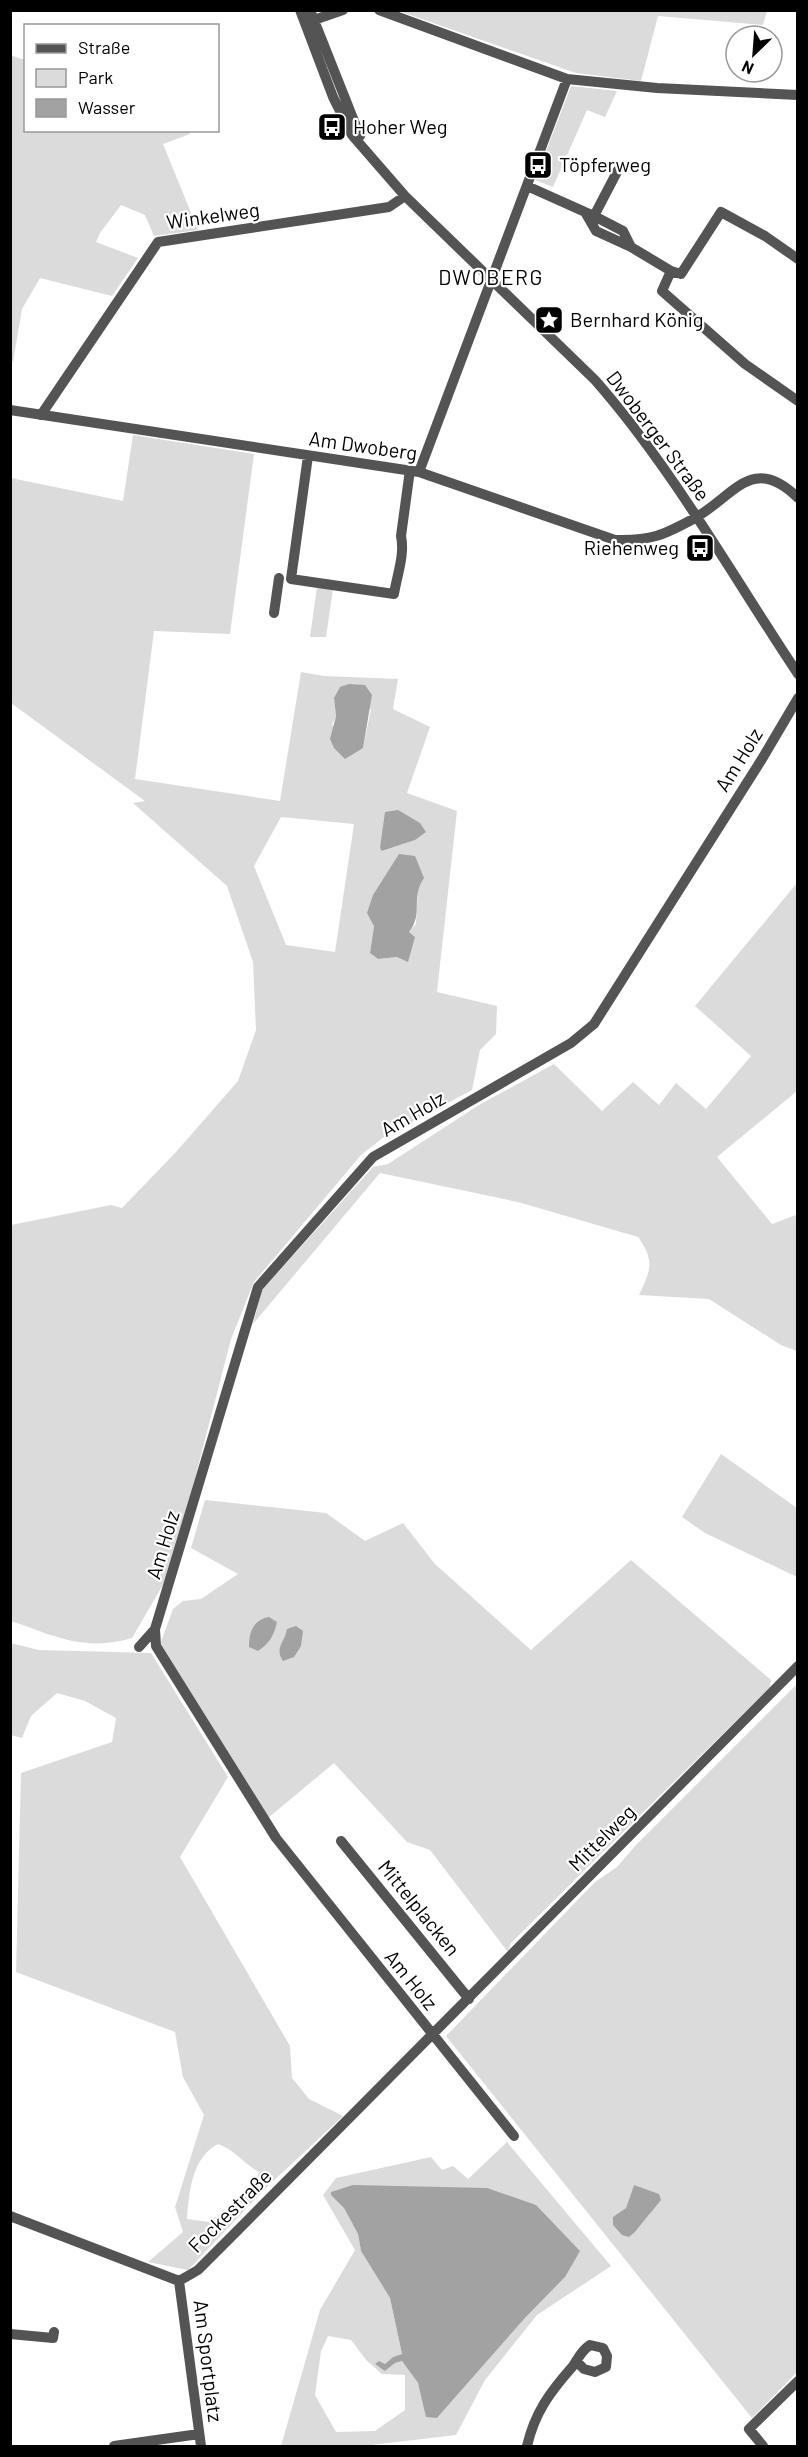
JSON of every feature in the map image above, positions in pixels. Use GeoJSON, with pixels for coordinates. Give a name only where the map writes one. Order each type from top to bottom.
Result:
{"type":"FeatureCollection","features":[{"type":"Feature","properties":{"kind":"street","name":"Dwoberger Straße"},"geometry":{"type":"LineString","coordinates":[[300,10],[310,18],[333,97],[350,131],[405,196],[595,380],[618,406],[697,517],[797,673]]}},
{"type":"Feature","properties":{"kind":"street"},"geometry":{"type":"LineString","coordinates":[[310,18],[343,10]]}},
{"type":"Feature","properties":{"kind":"street"},"geometry":{"type":"LineString","coordinates":[[379,10],[567,79],[657,88],[798,95]]}},
{"type":"Feature","properties":{"kind":"street"},"geometry":{"type":"LineString","coordinates":[[274,613],[277,578],[394,594],[403,544],[401,536],[415,471],[567,79]]}},
{"type":"Feature","properties":{"kind":"street"},"geometry":{"type":"LineString","coordinates":[[589,214],[618,170]]}},
{"type":"Feature","properties":{"kind":"street"},"geometry":{"type":"LineString","coordinates":[[527,186],[589,214],[596,231],[671,271],[681,274],[721,212],[765,236],[798,259]]}},
{"type":"Feature","properties":{"kind":"street","name":"Winkelweg"},"geometry":{"type":"LineString","coordinates":[[41,415],[158,242],[389,207],[405,196]]}},
{"type":"Feature","properties":{"kind":"street"},"geometry":{"type":"LineString","coordinates":[[671,271],[662,291],[745,364],[798,401]]}},
{"type":"Feature","properties":{"kind":"street","name":"Am Dwoberg"},"geometry":{"type":"LineString","coordinates":[[10,410],[415,471],[615,540],[641,541],[653,538],[697,517],[740,484],[762,478],[782,483],[798,498]]}},
{"type":"Feature","properties":{"kind":"street"},"geometry":{"type":"LineString","coordinates":[[291,579],[308,456]]}},
{"type":"Feature","properties":{"kind":"street","name":"Am Holz"},"geometry":{"type":"LineString","coordinates":[[514,2136],[276,1838],[156,1647],[155,1629],[258,1287],[373,1157],[572,1043],[594,1024],[762,759],[798,698]]}},
{"type":"Feature","properties":{"kind":"street","name":"Am Holz"},"geometry":{"type":"LineString","coordinates":[[139,1647],[155,1629]]}},
{"type":"Feature","properties":{"kind":"street","name":"Mittelweg"},"geometry":{"type":"LineString","coordinates":[[432,2036],[798,1666]]}},
{"type":"Feature","properties":{"kind":"street","name":"Mittelplacken"},"geometry":{"type":"LineString","coordinates":[[341,1841],[468,1999]]}},
{"type":"Feature","properties":{"kind":"street","name":"Fockestraße"},"geometry":{"type":"LineString","coordinates":[[179,2281],[198,2270],[432,2036]]}},
{"type":"Feature","properties":{"kind":"street"},"geometry":{"type":"LineString","coordinates":[[10,2216],[179,2281]]}},
{"type":"Feature","properties":{"kind":"street","name":"Am Sportplatz"},"geometry":{"type":"LineString","coordinates":[[179,2281],[201,2446]]}},
{"type":"Feature","properties":{"kind":"street"},"geometry":{"type":"LineString","coordinates":[[10,2334],[53,2338],[54,2332]]}},
{"type":"Feature","properties":{"kind":"street"},"geometry":{"type":"LineString","coordinates":[[527,2446],[532,2424],[549,2394],[576,2361]]}},
{"type":"Feature","properties":{"kind":"street"},"geometry":{"type":"LineString","coordinates":[[763,2446],[749,2429],[798,2381]]}},
{"type":"Feature","properties":{"kind":"street"},"geometry":{"type":"LineString","coordinates":[[114,2446],[199,2434]]}},
{"type":"Feature","properties":{"kind":"green space"},"geometry":{"type":"Polygon","coordinates":[[[399,11],[767,11],[763,24],[658,16],[641,81],[576,73],[399,11]]]}},
{"type":"Feature","properties":{"kind":"green space"},"geometry":{"type":"Polygon","coordinates":[[[10,55],[24,60],[24,132],[189,132],[190,134],[163,144],[198,230],[154,236],[145,215],[121,205],[96,242],[138,258],[112,296],[40,278],[22,309],[13,362],[10,361],[10,55]]]}},
{"type":"Feature","properties":{"kind":"green space"},"geometry":{"type":"Polygon","coordinates":[[[571,86],[617,91],[605,117],[587,110],[553,187],[535,180],[571,86]]]}},
{"type":"Feature","properties":{"kind":"green space"},"geometry":{"type":"Polygon","coordinates":[[[133,435],[254,454],[230,634],[154,631],[135,779],[280,801],[301,672],[324,676],[398,679],[393,709],[430,727],[407,793],[457,811],[437,992],[497,1006],[496,1034],[480,1050],[472,1090],[384,1137],[361,1155],[254,1282],[231,1339],[171,1571],[132,1638],[115,1642],[85,1643],[56,1637],[11,1621],[11,1225],[111,1205],[122,1208],[176,1152],[238,1081],[256,1030],[253,962],[227,886],[133,803],[145,801],[11,703],[11,478],[123,501],[133,435]],[[334,698],[336,716],[332,725],[363,748],[371,709],[334,698]],[[398,810],[383,851],[415,840],[398,810]],[[281,817],[254,866],[286,945],[335,952],[354,824],[281,817]],[[418,887],[374,926],[370,953],[378,959],[397,957],[409,932],[416,924],[418,887]]]}},
{"type":"Feature","properties":{"kind":"green space"},"geometry":{"type":"Polygon","coordinates":[[[317,587],[333,589],[326,637],[310,637],[317,587]]]}},
{"type":"Feature","properties":{"kind":"green space"},"geometry":{"type":"Polygon","coordinates":[[[797,883],[797,1091],[717,1157],[772,1224],[796,1215],[797,1217],[797,1351],[781,1345],[709,1299],[639,1295],[648,1272],[649,1259],[638,1237],[518,1202],[380,1173],[253,1324],[262,1290],[373,1167],[388,1164],[479,1105],[554,1064],[602,1111],[633,1082],[659,1105],[676,1083],[706,1109],[751,1056],[695,1006],[797,883]]]}},
{"type":"Feature","properties":{"kind":"green space"},"geometry":{"type":"Polygon","coordinates":[[[721,1454],[797,1508],[797,1577],[705,1533],[682,1517],[721,1454]]]}},
{"type":"Feature","properties":{"kind":"green space"},"geometry":{"type":"Polygon","coordinates":[[[205,1500],[326,1513],[365,1541],[403,1523],[435,1564],[531,1650],[631,1560],[771,1680],[770,1687],[511,1943],[508,1952],[430,1850],[407,1842],[334,1763],[268,1818],[159,1647],[173,1609],[183,1601],[201,1599],[238,1574],[191,1548],[205,1500]]]}},
{"type":"Feature","properties":{"kind":"green space"},"geometry":{"type":"Polygon","coordinates":[[[10,1643],[39,1650],[151,1653],[228,1777],[180,1857],[290,2046],[292,2078],[309,2099],[343,2116],[268,2186],[188,2270],[148,2262],[183,2232],[175,2207],[204,2115],[183,2077],[175,2032],[16,1972],[21,1773],[112,1742],[116,1718],[85,1701],[57,1693],[31,1716],[22,1738],[11,1735],[10,1643]],[[218,2144],[209,2150],[197,2166],[191,2187],[187,2219],[209,2222],[238,2200],[256,2179],[259,2172],[218,2144]]]}},
{"type":"Feature","properties":{"kind":"green space"},"geometry":{"type":"Polygon","coordinates":[[[797,1684],[797,2372],[752,2418],[446,2036],[595,1882],[617,1867],[636,1845],[797,1684]],[[634,2185],[626,2208],[614,2217],[629,2237],[650,2214],[634,2185]]]}},
{"type":"Feature","properties":{"kind":"green space"},"geometry":{"type":"Polygon","coordinates":[[[507,2142],[611,2266],[537,2315],[485,2380],[456,2435],[363,2446],[281,2446],[320,2310],[355,2250],[323,2195],[336,2178],[431,2157],[442,2170],[453,2166],[468,2179],[507,2142]],[[344,2208],[358,2234],[361,2251],[390,2298],[402,2354],[393,2357],[385,2364],[385,2371],[395,2363],[402,2361],[418,2383],[437,2418],[525,2318],[565,2277],[344,2208]],[[328,2336],[321,2351],[315,2395],[336,2432],[375,2431],[405,2410],[405,2375],[382,2374],[367,2361],[351,2340],[328,2336]]]}},
{"type":"Feature","properties":{"kind":"water"},"geometry":{"type":"Polygon","coordinates":[[[349,684],[365,685],[372,695],[363,748],[345,759],[334,748],[330,739],[336,716],[334,698],[340,687],[349,684]]]}},
{"type":"Feature","properties":{"kind":"water"},"geometry":{"type":"Polygon","coordinates":[[[398,810],[420,823],[426,832],[415,840],[382,851],[380,848],[385,812],[398,810]]]}},
{"type":"Feature","properties":{"kind":"water"},"geometry":{"type":"Polygon","coordinates":[[[399,854],[415,856],[424,878],[418,892],[416,919],[409,932],[415,937],[408,962],[397,957],[378,959],[370,953],[374,926],[367,913],[373,895],[399,854]]]}},
{"type":"Feature","properties":{"kind":"water"},"geometry":{"type":"Polygon","coordinates":[[[269,1617],[277,1622],[271,1638],[258,1651],[249,1647],[253,1628],[259,1621],[269,1617]]]}},
{"type":"Feature","properties":{"kind":"water"},"geometry":{"type":"Polygon","coordinates":[[[296,1626],[303,1631],[301,1646],[294,1657],[283,1661],[280,1652],[281,1645],[287,1629],[296,1626]]]}},
{"type":"Feature","properties":{"kind":"water"},"geometry":{"type":"Polygon","coordinates":[[[353,2185],[487,2188],[536,2205],[580,2251],[565,2277],[525,2318],[437,2418],[426,2417],[418,2383],[402,2361],[395,2363],[385,2371],[375,2364],[379,2361],[385,2364],[393,2357],[402,2354],[390,2298],[361,2251],[358,2234],[344,2208],[331,2195],[331,2192],[353,2185]]]}},
{"type":"Feature","properties":{"kind":"water"},"geometry":{"type":"Polygon","coordinates":[[[634,2185],[659,2194],[661,2200],[629,2237],[622,2235],[613,2225],[613,2217],[626,2208],[634,2185]]]}},
{"type":"Feature","properties":{"kind":"place","name":"Hoher Weg"},"geometry":{"type":"Point","coordinates":[332,127]}},
{"type":"Feature","properties":{"kind":"place","name":"Töpferweg"},"geometry":{"type":"Point","coordinates":[538,165]}},
{"type":"Feature","properties":{"kind":"place","name":"Bernhard König"},"geometry":{"type":"Point","coordinates":[549,320]}},
{"type":"Feature","properties":{"kind":"place","name":"Riehenweg"},"geometry":{"type":"Point","coordinates":[700,548]}},
{"type":"Feature","properties":{"kind":"district","name":"DWOBERG"},"geometry":{"type":"Point","coordinates":[491,278]}}]}
